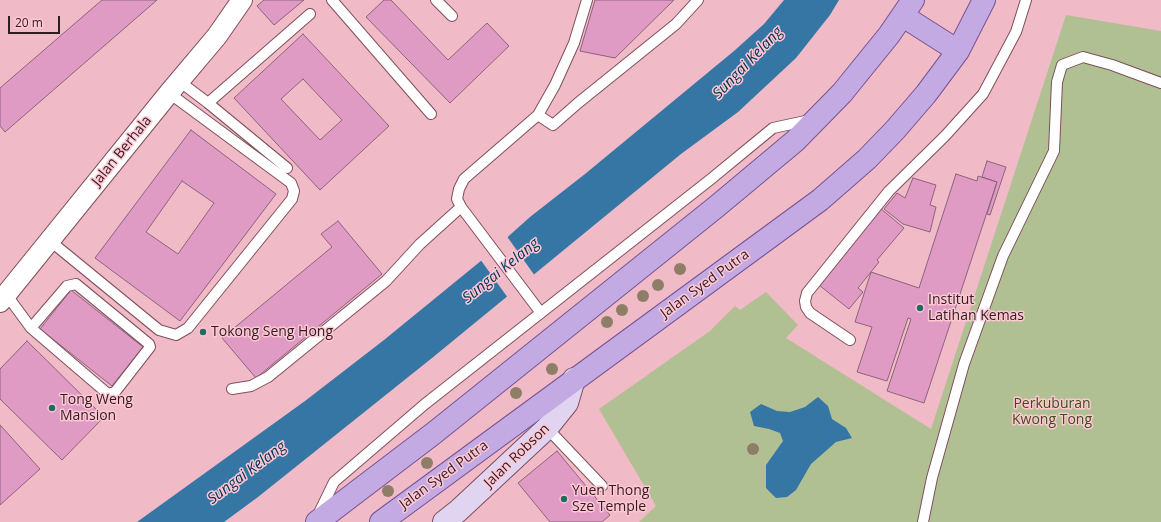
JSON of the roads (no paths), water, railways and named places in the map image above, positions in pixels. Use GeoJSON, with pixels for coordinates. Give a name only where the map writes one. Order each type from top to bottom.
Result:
{"type":"FeatureCollection","features":[{"type":"Feature","properties":{"kind":"main road","name":"Jalan Syed Putra"},"geometry":{"type":"LineString","coordinates":[[380,522],[820,200],[867,159],[895,130],[926,94],[958,51],[984,0]]}},
{"type":"Feature","properties":{"kind":"main road"},"geometry":{"type":"LineString","coordinates":[[315,522],[434,433],[716,207],[790,145],[818,119],[842,93],[870,60],[908,8],[958,51]]}},
{"type":"Feature","properties":{"kind":"main road","name":"Jalan Robson"},"geometry":{"type":"LineString","coordinates":[[444,522],[458,511],[547,428],[567,403],[574,379]]}},
{"type":"Feature","properties":{"kind":"street","name":"Jalan Berhala"},"geometry":{"type":"LineString","coordinates":[[3,298],[217,36],[242,0]]}},
{"type":"Feature","properties":{"kind":"lane"},"geometry":{"type":"LineString","coordinates":[[332,0],[431,114]]}},
{"type":"Feature","properties":{"kind":"lane"},"geometry":{"type":"LineString","coordinates":[[436,0],[452,16]]}},
{"type":"Feature","properties":{"kind":"lane"},"geometry":{"type":"LineString","coordinates":[[539,309],[462,209],[457,199],[459,189],[464,179],[538,115],[555,84],[574,43],[587,0]]}},
{"type":"Feature","properties":{"kind":"lane"},"geometry":{"type":"LineString","coordinates":[[538,115],[553,125],[640,52],[676,24],[698,0]]}},
{"type":"Feature","properties":{"kind":"lane"},"geometry":{"type":"LineString","coordinates":[[850,340],[810,313],[806,307],[806,293],[889,190],[945,136],[983,94],[1016,32],[1026,0]]}},
{"type":"Feature","properties":{"kind":"lane"},"geometry":{"type":"LineString","coordinates":[[208,104],[310,14]]}},
{"type":"Feature","properties":{"kind":"lane"},"geometry":{"type":"LineString","coordinates":[[922,522],[932,478],[964,364],[1003,256],[1054,151],[1058,82],[1062,65],[1083,57],[1112,65],[1161,83]]}},
{"type":"Feature","properties":{"kind":"lane"},"geometry":{"type":"LineString","coordinates":[[174,87],[208,104],[287,168]]}},
{"type":"Feature","properties":{"kind":"lane"},"geometry":{"type":"LineString","coordinates":[[49,240],[159,330],[176,335],[188,328],[193,322],[292,199],[294,190],[291,183],[174,87]]}},
{"type":"Feature","properties":{"kind":"lane"},"geometry":{"type":"LineString","coordinates":[[315,522],[334,482],[539,309],[711,179],[773,128],[818,119]]}},
{"type":"Feature","properties":{"kind":"lane"},"geometry":{"type":"LineString","coordinates":[[232,389],[251,386],[268,377],[386,281],[420,244],[462,209]]}},
{"type":"Feature","properties":{"kind":"lane"},"geometry":{"type":"LineString","coordinates":[[3,298],[32,328],[108,394],[115,392],[150,347],[149,344],[76,284],[67,286],[32,328]]}},
{"type":"Feature","properties":{"kind":"lane"},"geometry":{"type":"LineString","coordinates":[[547,428],[602,486]]}},
{"type":"Feature","properties":{"kind":"water","name":"Sungai Kelang"},"geometry":{"type":"Polygon","coordinates":[[[784,0],[839,0],[830,15],[796,58],[738,112],[681,154],[432,358],[258,497],[224,522],[137,522],[305,401],[384,340],[482,260],[530,217],[585,174],[734,51],[764,24],[784,0]]]}},
{"type":"Feature","properties":{"kind":"water"},"geometry":{"type":"Polygon","coordinates":[[[818,397],[828,406],[832,419],[846,428],[852,438],[836,442],[811,464],[796,490],[787,497],[776,498],[766,488],[766,465],[783,441],[780,433],[754,426],[750,412],[761,404],[777,411],[790,412],[805,407],[818,397]]]}},
{"type":"Feature","properties":{"kind":"place","name":"Institut Latihan Kemas"},"geometry":{"type":"Point","coordinates":[920,308]}},
{"type":"Feature","properties":{"kind":"place","name":"Tokong Seng Hong"},"geometry":{"type":"Point","coordinates":[203,332]}},
{"type":"Feature","properties":{"kind":"place","name":"Tong Weng Mansion"},"geometry":{"type":"Point","coordinates":[52,408]}},
{"type":"Feature","properties":{"kind":"place","name":"Yuen Thong Sze Temple"},"geometry":{"type":"Point","coordinates":[564,499]}},
{"type":"Feature","properties":{"kind":"park label","name":"Perkuburan Kwong Tong"},"geometry":{"type":"Point","coordinates":[1052,412]}}]}
